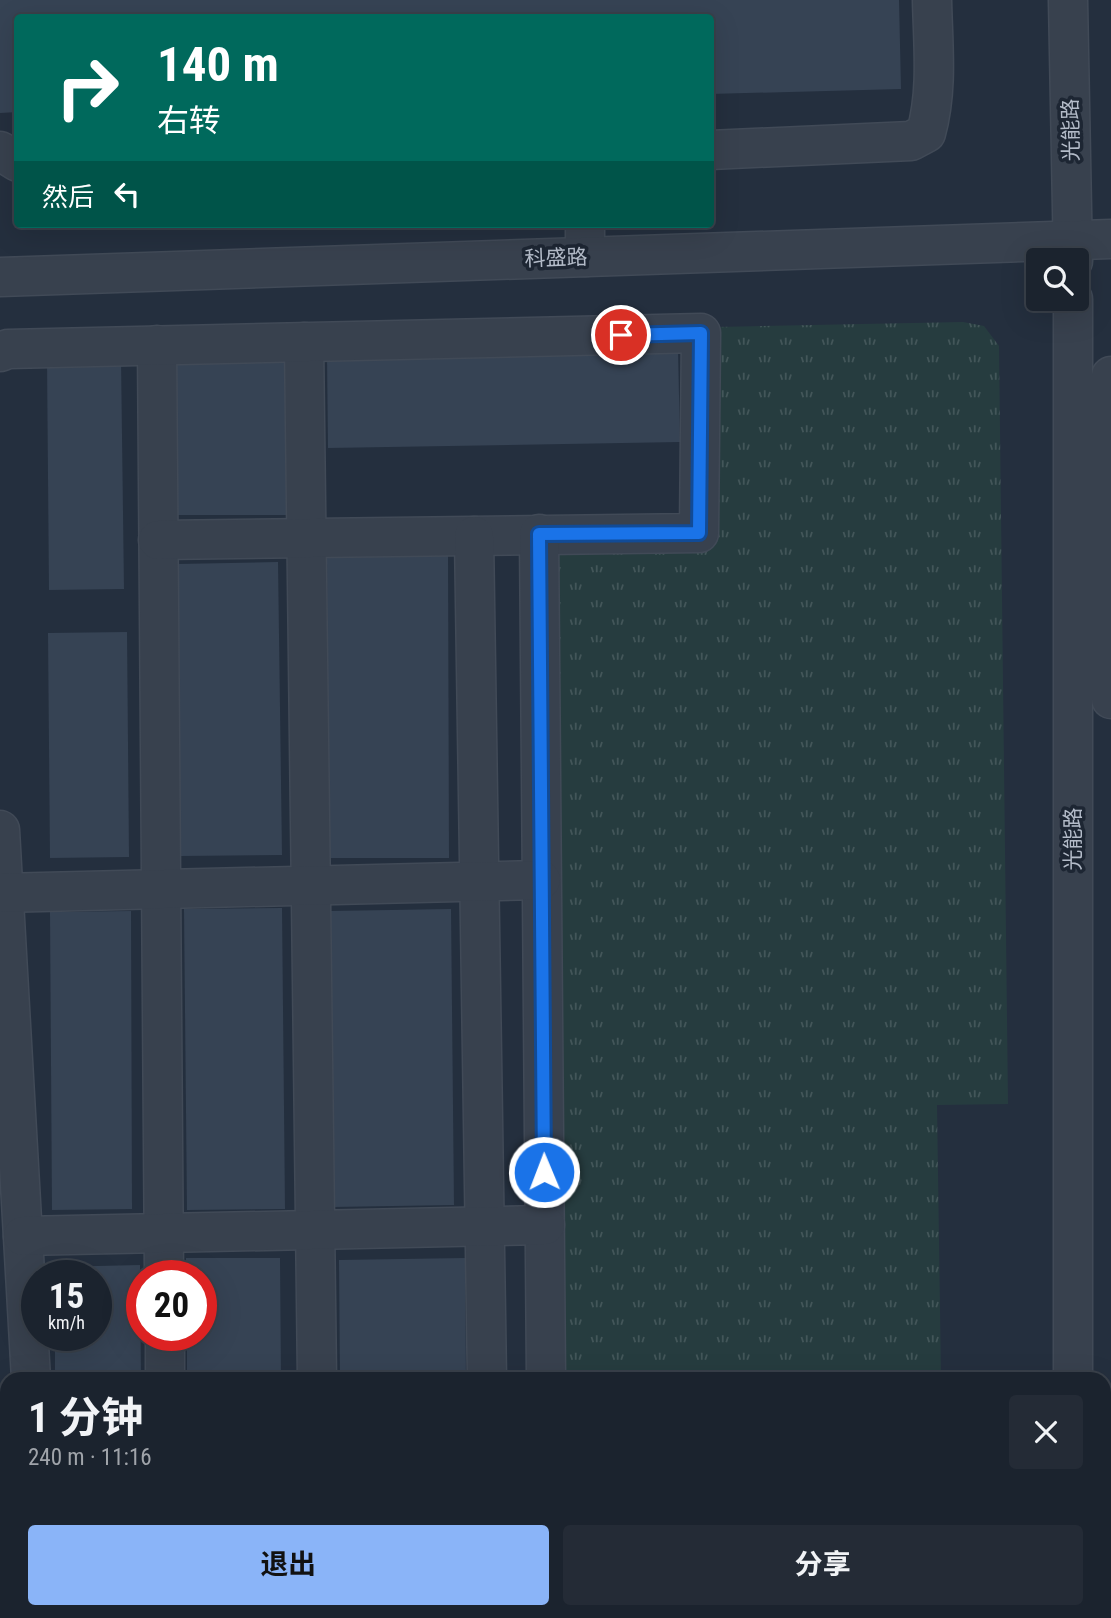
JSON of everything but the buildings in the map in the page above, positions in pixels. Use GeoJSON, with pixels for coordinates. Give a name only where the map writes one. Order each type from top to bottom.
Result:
{"type":"FeatureCollection","features":[{"type":"Feature","properties":{"kind":"street"},"geometry":{"type":"LineString","coordinates":[[714,150],[911,141],[926,133],[932,111],[934,84],[932,0]]}},
{"type":"Feature","properties":{"kind":"street","name":"光能路"},"geometry":{"type":"LineString","coordinates":[[1068,0],[1073,248]]}},
{"type":"Feature","properties":{"kind":"street","name":"科盛路"},"geometry":{"type":"LineString","coordinates":[[1082,248],[1111,239]]}},
{"type":"Feature","properties":{"kind":"street","name":"科盛路"},"geometry":{"type":"LineString","coordinates":[[0,276],[585,241],[1026,250]]}},
{"type":"Feature","properties":{"kind":"street","name":"光能路"},"geometry":{"type":"LineString","coordinates":[[1073,311],[1073,1372]]}},
{"type":"Feature","properties":{"kind":"street"},"geometry":{"type":"LineString","coordinates":[[0,352],[8,349],[701,333],[699,533],[158,540]]}},
{"type":"Feature","properties":{"kind":"street"},"geometry":{"type":"LineString","coordinates":[[304,342],[317,1372]]}},
{"type":"Feature","properties":{"kind":"street"},"geometry":{"type":"LineString","coordinates":[[157,345],[164,1260]]}},
{"type":"Feature","properties":{"kind":"street"},"geometry":{"type":"LineString","coordinates":[[1111,376],[1107,412],[1111,699]]}},
{"type":"Feature","properties":{"kind":"street"},"geometry":{"type":"LineString","coordinates":[[539,534],[546,1372]]}},
{"type":"Feature","properties":{"kind":"street"},"geometry":{"type":"LineString","coordinates":[[474,536],[487,1372]]}},
{"type":"Feature","properties":{"kind":"street"},"geometry":{"type":"LineString","coordinates":[[0,830],[31,1372]]}},
{"type":"Feature","properties":{"kind":"street"},"geometry":{"type":"LineString","coordinates":[[2,893],[541,880]]}},
{"type":"Feature","properties":{"kind":"street"},"geometry":{"type":"LineString","coordinates":[[23,1236],[545,1225]]}},
{"type":"Feature","properties":{"kind":"street"},"geometry":{"type":"LineString","coordinates":[[165,1351],[165,1372]]}},
{"type":"Feature","properties":{"kind":"green space"},"geometry":{"type":"Polygon","coordinates":[[[963,322],[984,326],[999,346],[1008,1104],[937,1105],[941,1372],[559,1372],[551,546],[717,543],[717,327],[963,322]]]}},
{"type":"Feature","properties":{"kind":"route"},"geometry":{"type":"LineString","coordinates":[[544,1172],[539,534],[699,533],[701,333],[621,335]]}}]}
